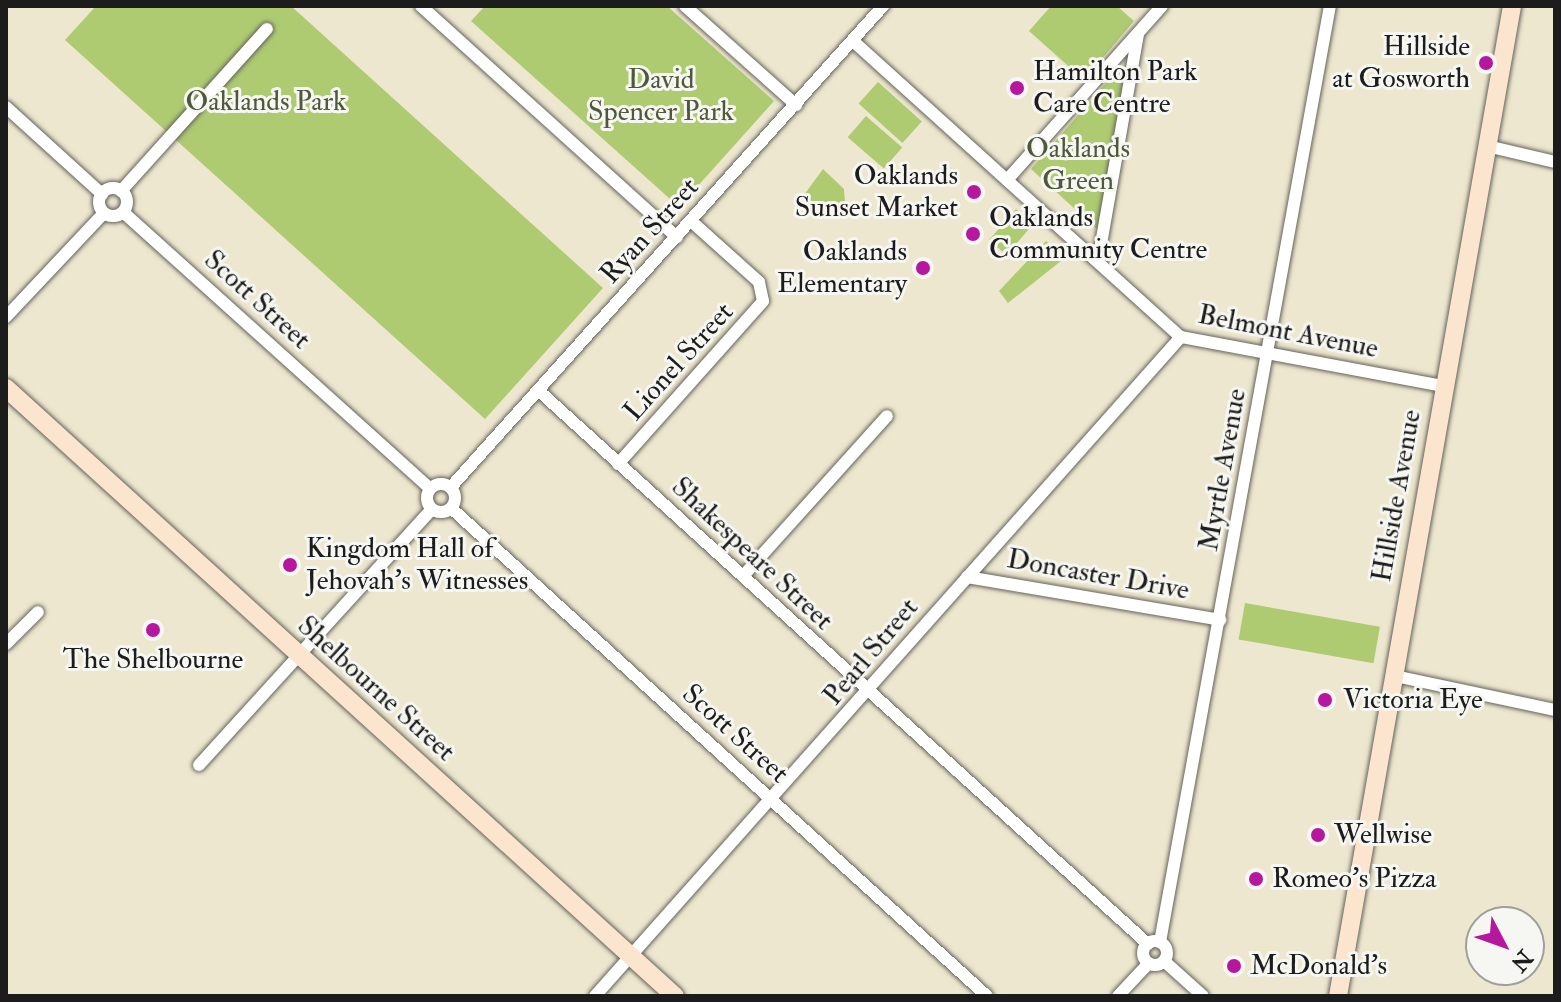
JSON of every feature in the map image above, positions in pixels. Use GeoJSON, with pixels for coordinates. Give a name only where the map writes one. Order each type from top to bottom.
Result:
{"type":"FeatureCollection","features":[{"type":"Feature","properties":{"kind":"main road","name":"Hillside Avenue"},"geometry":{"type":"LineString","coordinates":[[1338,996],[1512,6]]}},
{"type":"Feature","properties":{"kind":"main road","name":"Shelbourne Street"},"geometry":{"type":"LineString","coordinates":[[6,388],[297,656],[675,996]]}},
{"type":"Feature","properties":{"kind":"street"},"geometry":{"type":"LineString","coordinates":[[421,6],[677,237]]}},
{"type":"Feature","properties":{"kind":"street"},"geometry":{"type":"LineString","coordinates":[[685,6],[796,105]]}},
{"type":"Feature","properties":{"kind":"street","name":"Ryan Street"},"geometry":{"type":"LineString","coordinates":[[451,487],[883,6]]}},
{"type":"Feature","properties":{"kind":"street"},"geometry":{"type":"LineString","coordinates":[[1007,180],[1162,6]]}},
{"type":"Feature","properties":{"kind":"street","name":"Myrtle Avenue"},"geometry":{"type":"LineString","coordinates":[[1154,943],[1220,620],[1330,6]]}},
{"type":"Feature","properties":{"kind":"street"},"geometry":{"type":"LineString","coordinates":[[102,194],[121,191],[267,29]]}},
{"type":"Feature","properties":{"kind":"street"},"geometry":{"type":"LineString","coordinates":[[1098,261],[1138,34]]}},
{"type":"Feature","properties":{"kind":"street","name":"Belmont Avenue"},"geometry":{"type":"LineString","coordinates":[[853,41],[1181,337],[1444,386]]}},
{"type":"Feature","properties":{"kind":"street"},"geometry":{"type":"LineString","coordinates":[[6,107],[102,194],[104,213]]}},
{"type":"Feature","properties":{"kind":"street"},"geometry":{"type":"LineString","coordinates":[[1487,146],[1555,162]]}},
{"type":"Feature","properties":{"kind":"street"},"geometry":{"type":"LineString","coordinates":[[6,317],[104,213],[123,212],[127,201],[121,191]]}},
{"type":"Feature","properties":{"kind":"street","name":"Scott Street"},"geometry":{"type":"LineString","coordinates":[[123,212],[430,488]]}},
{"type":"Feature","properties":{"kind":"street","name":"Lionel Street"},"geometry":{"type":"LineString","coordinates":[[618,464],[763,301],[759,282],[691,221]]}},
{"type":"Feature","properties":{"kind":"street","name":"Pearl Street"},"geometry":{"type":"LineString","coordinates":[[595,996],[773,801],[1181,337]]}},
{"type":"Feature","properties":{"kind":"street","name":"Shakespeare Street"},"geometry":{"type":"LineString","coordinates":[[538,390],[743,576],[866,693],[1154,943]]}},
{"type":"Feature","properties":{"kind":"street"},"geometry":{"type":"LineString","coordinates":[[743,576],[887,416]]}},
{"type":"Feature","properties":{"kind":"street"},"geometry":{"type":"LineString","coordinates":[[199,765],[432,509],[451,508],[455,498],[451,487],[440,483],[430,488],[426,499],[432,509]]}},
{"type":"Feature","properties":{"kind":"street","name":"Scott Street"},"geometry":{"type":"LineString","coordinates":[[451,508],[987,996]]}},
{"type":"Feature","properties":{"kind":"street","name":"Doncaster Drive"},"geometry":{"type":"LineString","coordinates":[[967,577],[1220,620]]}},
{"type":"Feature","properties":{"kind":"street"},"geometry":{"type":"LineString","coordinates":[[6,644],[38,612]]}},
{"type":"Feature","properties":{"kind":"street"},"geometry":{"type":"LineString","coordinates":[[1395,676],[1555,710]]}},
{"type":"Feature","properties":{"kind":"street"},"geometry":{"type":"LineString","coordinates":[[1149,963],[1144,955],[1154,943],[1167,950],[1164,961]]}},
{"type":"Feature","properties":{"kind":"street"},"geometry":{"type":"LineString","coordinates":[[1118,996],[1149,963],[1164,961],[1203,996]]}},
{"type":"Feature","properties":{"kind":"green space","name":"Oaklands Park"},"geometry":{"type":"Polygon","coordinates":[[[96,6],[291,6],[603,288],[485,419],[65,40],[96,6]]]}},
{"type":"Feature","properties":{"kind":"green space","name":"David Spencer Park"},"geometry":{"type":"Polygon","coordinates":[[[485,6],[667,6],[774,101],[679,207],[471,21],[485,6]]]}},
{"type":"Feature","properties":{"kind":"green space"},"geometry":{"type":"Polygon","coordinates":[[[1051,6],[1117,6],[1134,21],[1084,80],[1029,31],[1051,6]]]}},
{"type":"Feature","properties":{"kind":"green space","name":"Oaklands Green"},"geometry":{"type":"Polygon","coordinates":[[[1121,66],[1127,71],[1099,231],[1031,169],[1121,66]]]}},
{"type":"Feature","properties":{"kind":"green space"},"geometry":{"type":"Polygon","coordinates":[[[878,82],[922,121],[902,143],[859,104],[878,82]]]}},
{"type":"Feature","properties":{"kind":"green space"},"geometry":{"type":"Polygon","coordinates":[[[866,116],[902,147],[884,169],[848,137],[866,116]]]}},
{"type":"Feature","properties":{"kind":"green space"},"geometry":{"type":"Polygon","coordinates":[[[823,169],[844,189],[845,204],[837,212],[821,210],[804,195],[823,169]]]}},
{"type":"Feature","properties":{"kind":"green space"},"geometry":{"type":"Polygon","coordinates":[[[1016,209],[1033,224],[1006,255],[989,240],[1016,209]]]}},
{"type":"Feature","properties":{"kind":"green space"},"geometry":{"type":"Polygon","coordinates":[[[1046,241],[1066,257],[1008,303],[999,291],[1046,241]]]}},
{"type":"Feature","properties":{"kind":"green space"},"geometry":{"type":"Polygon","coordinates":[[[1245,603],[1380,627],[1373,663],[1239,639],[1245,603]]]}},
{"type":"Feature","properties":{"kind":"place","name":"Hillside at Gosworth"},"geometry":{"type":"Point","coordinates":[1486,63]}},
{"type":"Feature","properties":{"kind":"place","name":"Hamilton Park Care Centre"},"geometry":{"type":"Point","coordinates":[1017,88]}},
{"type":"Feature","properties":{"kind":"place","name":"Oaklands Sunset Market"},"geometry":{"type":"Point","coordinates":[974,192]}},
{"type":"Feature","properties":{"kind":"place","name":"Oaklands Community Centre"},"geometry":{"type":"Point","coordinates":[973,234]}},
{"type":"Feature","properties":{"kind":"place","name":"Oaklands Elementary"},"geometry":{"type":"Point","coordinates":[923,268]}},
{"type":"Feature","properties":{"kind":"place","name":"Kingdom Hall of Jehovah's Witnesses"},"geometry":{"type":"Point","coordinates":[290,565]}},
{"type":"Feature","properties":{"kind":"place","name":"The Shelbourne"},"geometry":{"type":"Point","coordinates":[153,630]}},
{"type":"Feature","properties":{"kind":"place","name":"Victoria Eye"},"geometry":{"type":"Point","coordinates":[1325,700]}},
{"type":"Feature","properties":{"kind":"place","name":"Wellwise"},"geometry":{"type":"Point","coordinates":[1318,835]}},
{"type":"Feature","properties":{"kind":"place","name":"Romeo's Pizza"},"geometry":{"type":"Point","coordinates":[1256,879]}},
{"type":"Feature","properties":{"kind":"place","name":"McDonald's"},"geometry":{"type":"Point","coordinates":[1234,966]}}]}
